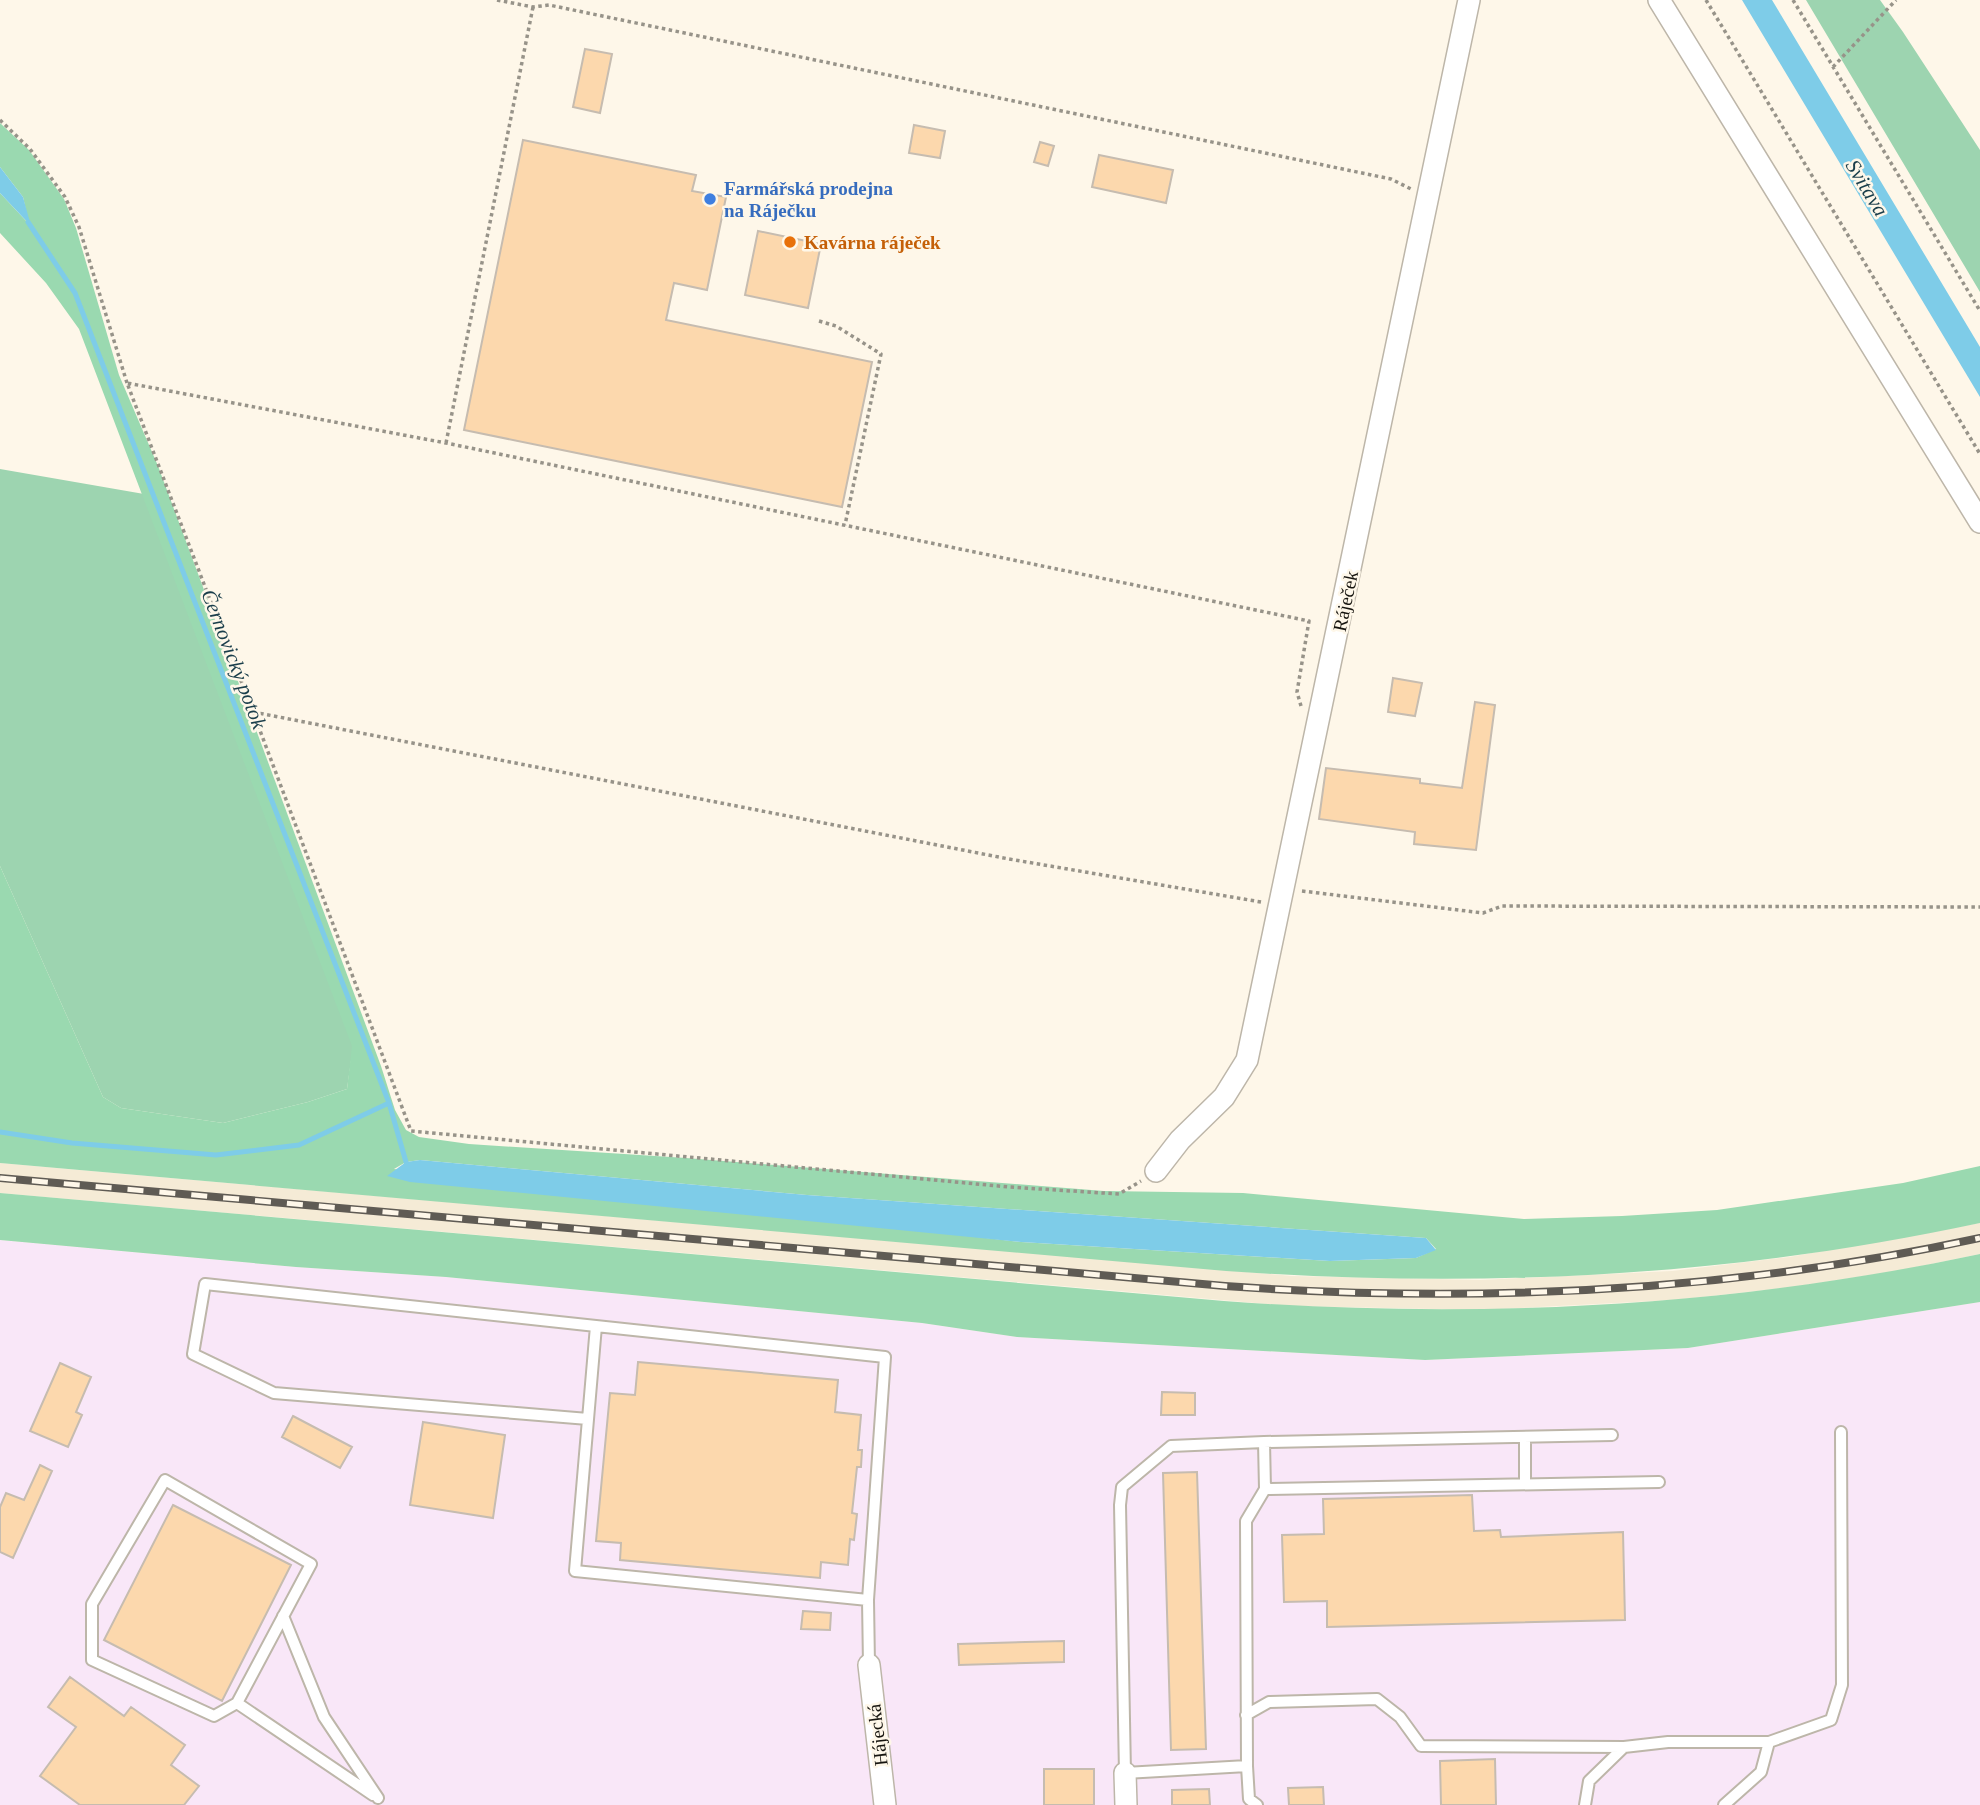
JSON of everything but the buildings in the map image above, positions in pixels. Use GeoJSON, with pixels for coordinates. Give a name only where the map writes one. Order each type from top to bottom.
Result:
{"type":"FeatureCollection","features":[{"type":"Feature","properties":{"kind":"street","name":"Ráječek"},"geometry":{"type":"LineString","coordinates":[[1156,1171],[1180,1140],[1224,1097],[1247,1060],[1469,0]]}},
{"type":"Feature","properties":{"kind":"street"},"geometry":{"type":"LineString","coordinates":[[1659,0],[1980,522]]}},
{"type":"Feature","properties":{"kind":"street","name":"Hájecká"},"geometry":{"type":"LineString","coordinates":[[869,1665],[885,1805]]}},
{"type":"Feature","properties":{"kind":"street"},"geometry":{"type":"LineString","coordinates":[[1125,1773],[1126,1805]]}},
{"type":"Feature","properties":{"kind":"lane"},"geometry":{"type":"LineString","coordinates":[[588,1419],[274,1393],[193,1354],[205,1284],[885,1357],[868,1600],[869,1665]]}},
{"type":"Feature","properties":{"kind":"lane"},"geometry":{"type":"LineString","coordinates":[[596,1326],[575,1571],[868,1600]]}},
{"type":"Feature","properties":{"kind":"lane"},"geometry":{"type":"LineString","coordinates":[[1246,1715],[1269,1702],[1377,1699],[1400,1717],[1421,1746],[1624,1747],[1668,1742],[1769,1742],[1831,1720],[1842,1685],[1841,1432]]}},
{"type":"Feature","properties":{"kind":"lane"},"geometry":{"type":"LineString","coordinates":[[1247,1766],[1125,1773],[1120,1505],[1122,1487],[1171,1447],[1264,1442],[1612,1435]]}},
{"type":"Feature","properties":{"kind":"lane"},"geometry":{"type":"LineString","coordinates":[[1525,1437],[1525,1484]]}},
{"type":"Feature","properties":{"kind":"lane"},"geometry":{"type":"LineString","coordinates":[[1257,1805],[1250,1799],[1247,1766],[1245,1521],[1265,1489],[1264,1442]]}},
{"type":"Feature","properties":{"kind":"lane"},"geometry":{"type":"LineString","coordinates":[[165,1480],[311,1564],[237,1703],[214,1716],[92,1660],[92,1604],[165,1480]]}},
{"type":"Feature","properties":{"kind":"lane"},"geometry":{"type":"LineString","coordinates":[[1265,1489],[1659,1482]]}},
{"type":"Feature","properties":{"kind":"lane"},"geometry":{"type":"LineString","coordinates":[[283,1616],[324,1717],[379,1801]]}},
{"type":"Feature","properties":{"kind":"lane"},"geometry":{"type":"LineString","coordinates":[[237,1703],[379,1801]]}},
{"type":"Feature","properties":{"kind":"lane"},"geometry":{"type":"LineString","coordinates":[[1724,1805],[1760,1772],[1769,1742]]}},
{"type":"Feature","properties":{"kind":"lane"},"geometry":{"type":"LineString","coordinates":[[1585,1805],[1589,1781],[1624,1747]]}},
{"type":"Feature","properties":{"kind":"path"},"geometry":{"type":"LineString","coordinates":[[497,0],[533,7],[549,5],[1391,178],[1406,188],[1430,193]]}},
{"type":"Feature","properties":{"kind":"path"},"geometry":{"type":"LineString","coordinates":[[1706,0],[1980,454]]}},
{"type":"Feature","properties":{"kind":"path"},"geometry":{"type":"LineString","coordinates":[[1793,0],[1980,310]]}},
{"type":"Feature","properties":{"kind":"path"},"geometry":{"type":"LineString","coordinates":[[1833,67],[1896,0]]}},
{"type":"Feature","properties":{"kind":"path"},"geometry":{"type":"LineString","coordinates":[[446,443],[533,7]]}},
{"type":"Feature","properties":{"kind":"path"},"geometry":{"type":"LineString","coordinates":[[0,120],[30,149],[65,197],[79,227],[127,383],[411,1130],[1009,1187],[1119,1194],[1156,1171]]}},
{"type":"Feature","properties":{"kind":"path"},"geometry":{"type":"LineString","coordinates":[[819,321],[836,326],[881,354],[845,525]]}},
{"type":"Feature","properties":{"kind":"path"},"geometry":{"type":"LineString","coordinates":[[127,383],[446,443],[1309,621],[1297,692],[1301,708],[1320,718]]}},
{"type":"Feature","properties":{"kind":"path"},"geometry":{"type":"LineString","coordinates":[[253,712],[1009,859],[1282,897],[1483,913],[1502,906],[1980,907]]}},
{"type":"Feature","properties":{"kind":"shaded area"},"geometry":{"type":"Polygon","coordinates":[[[0,1163],[1292,1276],[1480,1280],[1672,1271],[1789,1257],[1980,1223],[1980,1254],[1897,1271],[1793,1287],[1674,1300],[1481,1310],[1290,1306],[0,1193],[0,1163]]]}},
{"type":"Feature","properties":{"kind":"shaded area"},"geometry":{"type":"Polygon","coordinates":[[[0,1240],[296,1267],[446,1277],[922,1323],[1017,1337],[1425,1360],[1688,1348],[1980,1302],[1980,1805],[0,1805],[0,1240]]]}},
{"type":"Feature","properties":{"kind":"green space"},"geometry":{"type":"Polygon","coordinates":[[[1806,0],[1880,0],[1980,150],[1980,292],[1806,0]]]}},
{"type":"Feature","properties":{"kind":"green space"},"geometry":{"type":"Polygon","coordinates":[[[0,123],[29,150],[64,199],[76,228],[119,375],[158,466],[395,1110],[406,1130],[419,1137],[469,1144],[1104,1191],[1243,1193],[1524,1219],[1717,1210],[1903,1183],[1980,1166],[1980,1223],[1792,1256],[1698,1267],[1605,1274],[1417,1279],[1226,1271],[0,1163],[0,866],[103,1097],[121,1108],[223,1123],[308,1102],[347,1089],[352,1046],[79,329],[46,283],[0,233],[0,193],[29,224],[23,197],[0,167],[0,123]],[[420,1160],[406,1162],[394,1169],[1021,1242],[1330,1261],[1416,1258],[1436,1249],[1426,1238],[807,1195],[420,1160]]]}},
{"type":"Feature","properties":{"kind":"green space"},"geometry":{"type":"Polygon","coordinates":[[[0,469],[144,494],[353,1046],[347,1089],[308,1102],[223,1123],[121,1108],[103,1097],[0,866],[0,469]]]}},
{"type":"Feature","properties":{"kind":"green space"},"geometry":{"type":"Polygon","coordinates":[[[0,1193],[1224,1301],[1319,1307],[1509,1308],[1698,1297],[1886,1272],[1980,1254],[1980,1302],[1688,1348],[1425,1360],[1017,1337],[922,1323],[446,1277],[296,1267],[0,1240],[0,1193]]]}},
{"type":"Feature","properties":{"kind":"water","name":"Svitava"},"geometry":{"type":"Polygon","coordinates":[[[1742,0],[1772,0],[1980,347],[1980,397],[1742,0]]]}},
{"type":"Feature","properties":{"kind":"water"},"geometry":{"type":"Polygon","coordinates":[[[0,167],[23,197],[31,226],[0,193],[0,167]]]}},
{"type":"Feature","properties":{"kind":"water"},"geometry":{"type":"Polygon","coordinates":[[[420,1160],[807,1195],[1426,1238],[1436,1250],[1416,1258],[1330,1261],[1021,1242],[410,1182],[387,1176],[406,1162],[420,1160]]]}},
{"type":"Feature","properties":{"kind":"waterway","name":"Černovický potok"},"geometry":{"type":"LineString","coordinates":[[28,222],[75,293],[389,1103],[406,1162]]}},
{"type":"Feature","properties":{"kind":"waterway"},"geometry":{"type":"LineString","coordinates":[[0,1132],[72,1143],[216,1155],[299,1145],[389,1103]]}},
{"type":"Feature","properties":{"kind":"railway"},"geometry":{"type":"LineString","coordinates":[[0,1178],[1225,1286],[1415,1294],[1510,1293],[1699,1282],[1793,1271],[1980,1238]]}},
{"type":"Feature","properties":{"kind":"place","name":"Farmářská prodejna na Ráječku"},"geometry":{"type":"Point","coordinates":[710,199]}},
{"type":"Feature","properties":{"kind":"place","name":"Kavárna ráječek"},"geometry":{"type":"Point","coordinates":[790,242]}}]}
